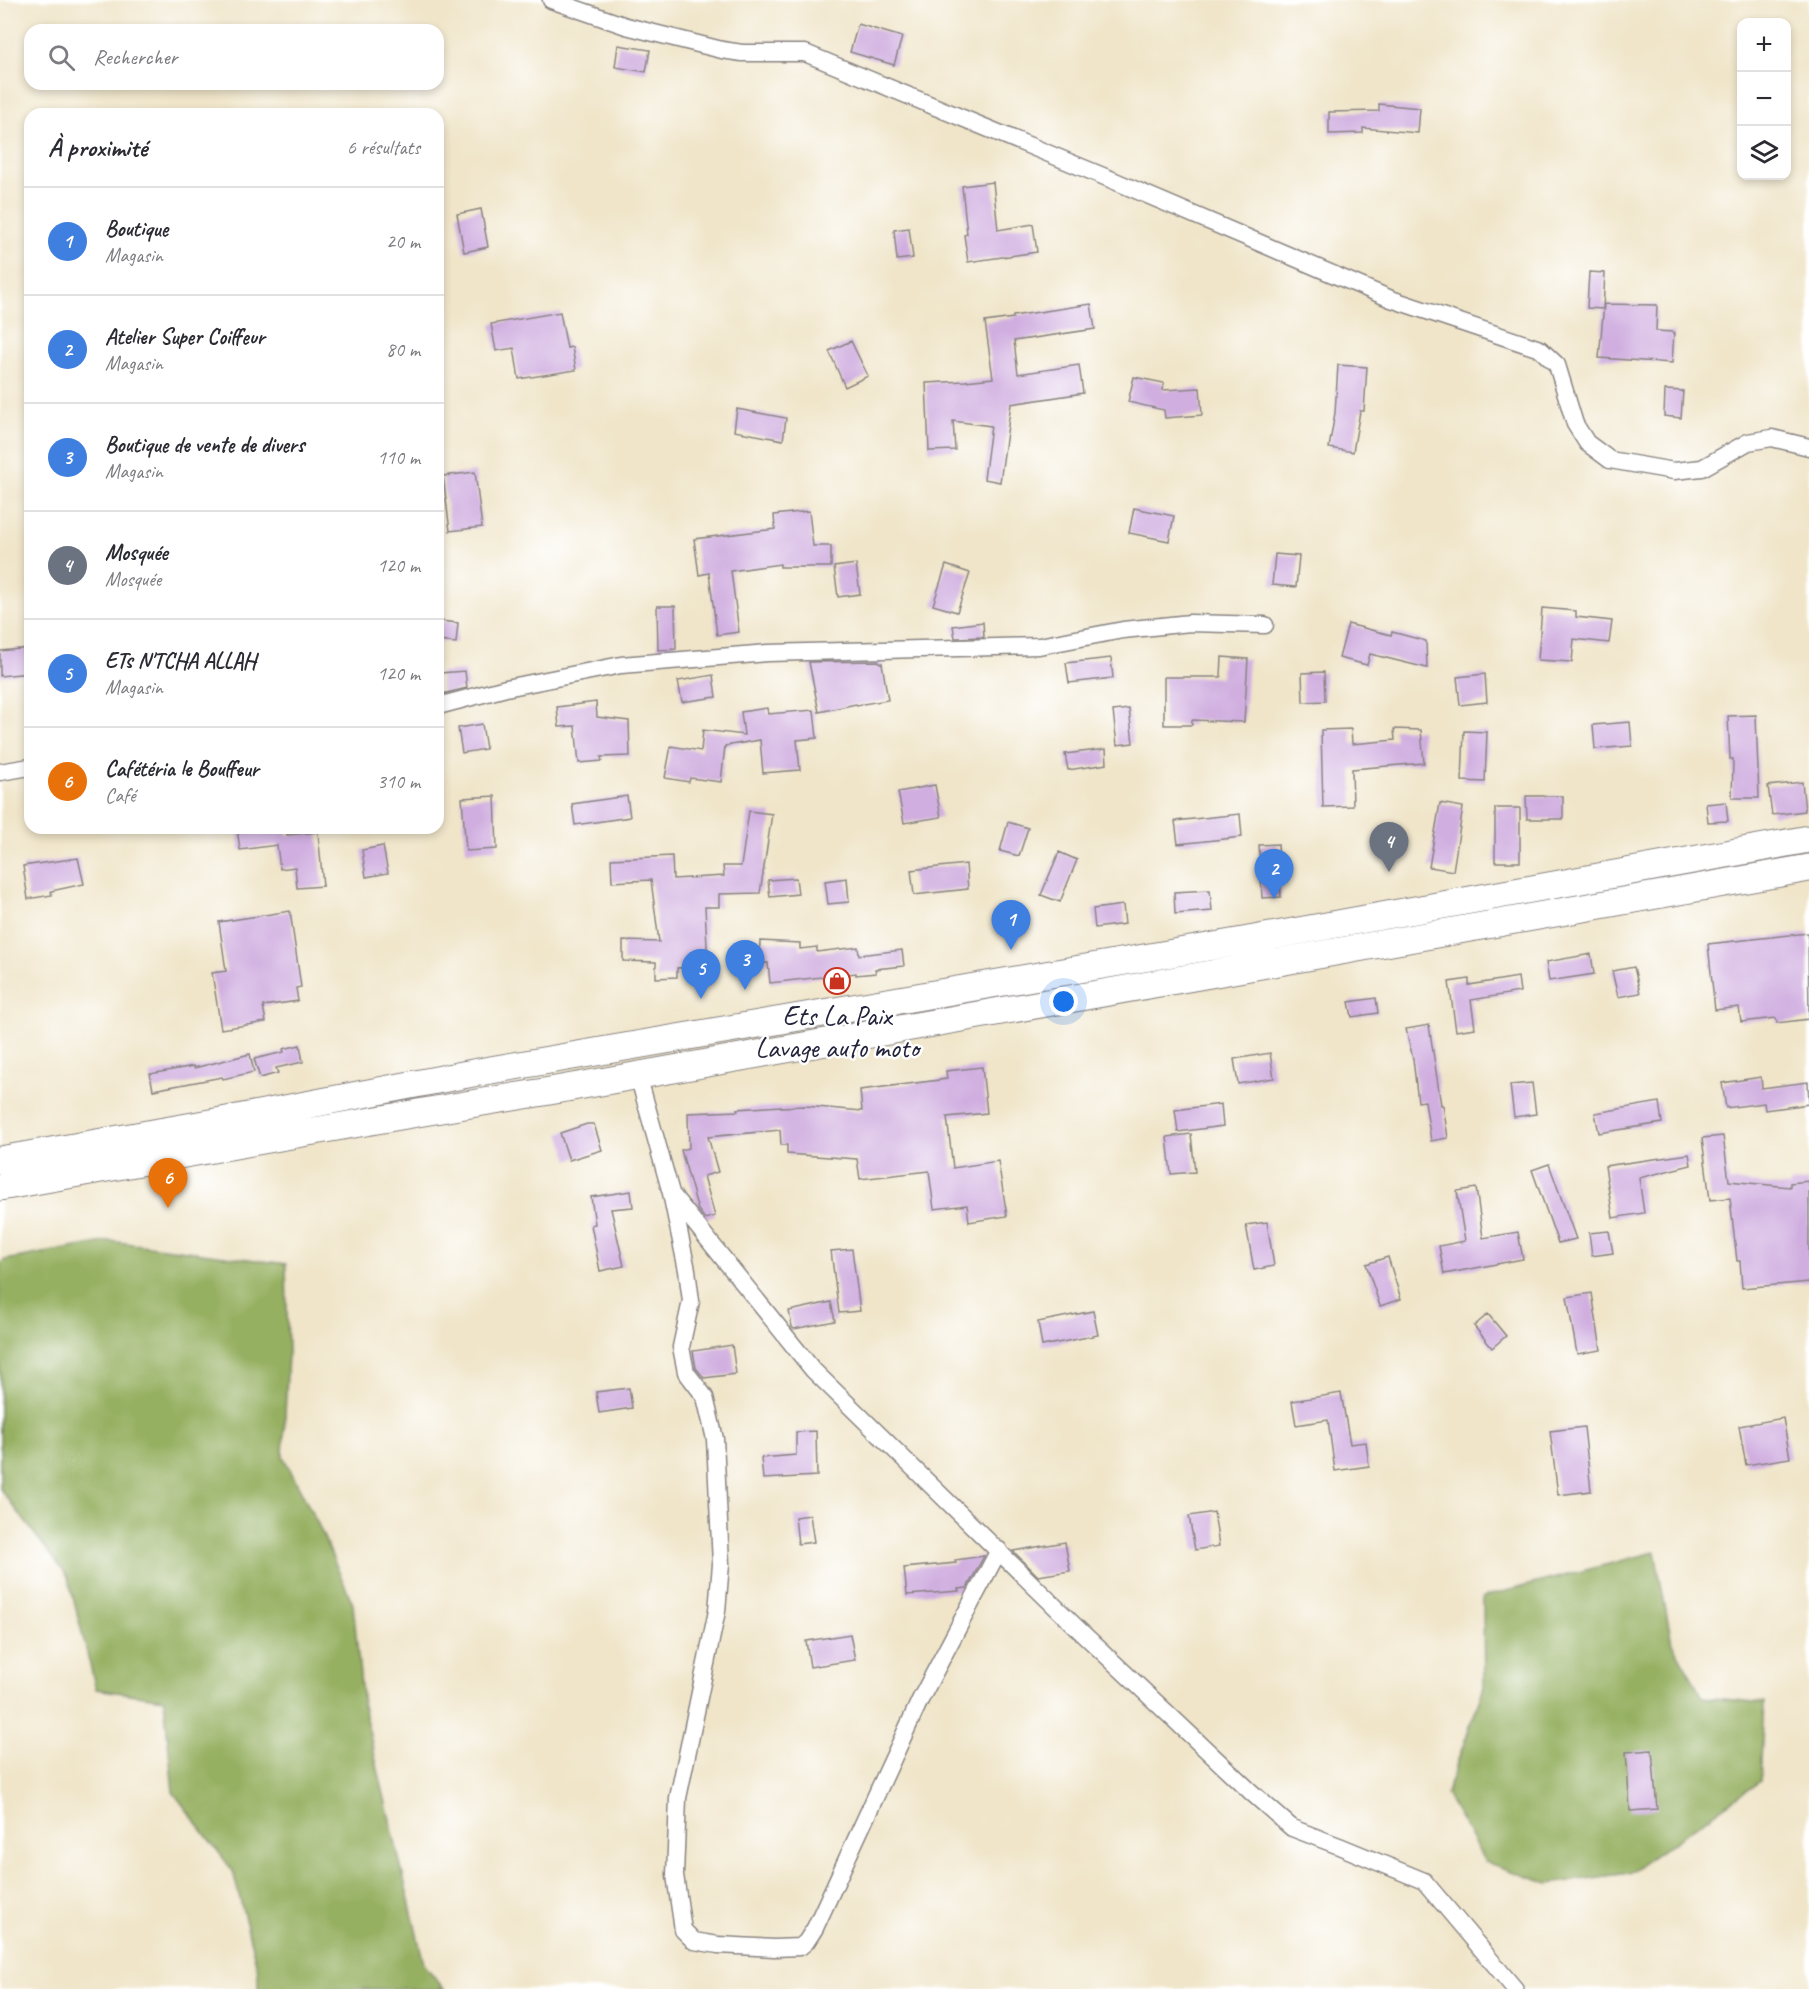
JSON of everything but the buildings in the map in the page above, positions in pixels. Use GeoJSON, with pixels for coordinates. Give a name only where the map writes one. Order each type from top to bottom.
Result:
{"type":"FeatureCollection","features":[{"type":"Feature","properties":{"kind":"main road"},"geometry":{"type":"LineString","coordinates":[[0,1160],[473,1073],[1243,941],[1809,839]]}},
{"type":"Feature","properties":{"kind":"main road"},"geometry":{"type":"LineString","coordinates":[[0,1187],[1809,868]]}},
{"type":"Feature","properties":{"kind":"street"},"geometry":{"type":"LineString","coordinates":[[551,0],[626,26],[722,50],[742,53],[806,53],[1391,299],[1540,349],[1557,366],[1575,424],[1587,443],[1610,460],[1674,471],[1702,468],[1748,442],[1764,439],[1772,438],[1809,447]]}},
{"type":"Feature","properties":{"kind":"street"},"geometry":{"type":"LineString","coordinates":[[444,704],[506,688],[621,665],[768,653],[1039,646],[1123,630],[1190,623],[1265,626]]}},
{"type":"Feature","properties":{"kind":"street"},"geometry":{"type":"LineString","coordinates":[[0,772],[24,768]]}},
{"type":"Feature","properties":{"kind":"street"},"geometry":{"type":"LineString","coordinates":[[638,1075],[671,1193],[687,1270],[692,1301],[681,1347],[686,1372],[705,1397],[715,1439],[722,1564],[717,1611],[678,1798],[675,1875],[683,1930],[694,1941],[718,1945],[774,1948],[800,1947],[806,1942],[820,1918],[920,1700],[999,1550]]}},
{"type":"Feature","properties":{"kind":"street"},"geometry":{"type":"LineString","coordinates":[[671,1193],[813,1370],[1077,1627],[1251,1792],[1292,1828],[1424,1881],[1515,1989]]}},
{"type":"Feature","properties":{"kind":"green space"},"geometry":{"type":"Polygon","coordinates":[[[110,1241],[286,1264],[288,1353],[283,1456],[318,1524],[353,1604],[363,1706],[424,1964],[444,1989],[258,1989],[258,1971],[233,1871],[173,1792],[164,1699],[96,1689],[68,1577],[0,1489],[0,1264],[5,1260],[110,1241]]]}},
{"type":"Feature","properties":{"kind":"green space"},"geometry":{"type":"Polygon","coordinates":[[[1655,1552],[1672,1643],[1703,1697],[1764,1703],[1760,1781],[1629,1873],[1549,1884],[1485,1862],[1446,1794],[1484,1687],[1483,1597],[1655,1552]]]}},
{"type":"Feature","properties":{"kind":"place","name":"Mosquée"},"geometry":{"type":"Point","coordinates":[1389,872]}},
{"type":"Feature","properties":{"kind":"place","name":"Atelier Super Coiffeur"},"geometry":{"type":"Point","coordinates":[1274,899]}},
{"type":"Feature","properties":{"kind":"place","name":"Boutique"},"geometry":{"type":"Point","coordinates":[1011,950]}},
{"type":"Feature","properties":{"kind":"place","name":"Ets La Paix Lavage auto moto"},"geometry":{"type":"Point","coordinates":[837,981]}},
{"type":"Feature","properties":{"kind":"place","name":"Boutique de vente de divers"},"geometry":{"type":"Point","coordinates":[745,990]}},
{"type":"Feature","properties":{"kind":"place","name":"ETs N'TCHA ALLAH"},"geometry":{"type":"Point","coordinates":[701,999]}},
{"type":"Feature","properties":{"kind":"place","name":"Cafétéria le Bouffeur"},"geometry":{"type":"Point","coordinates":[168,1208]}}]}
